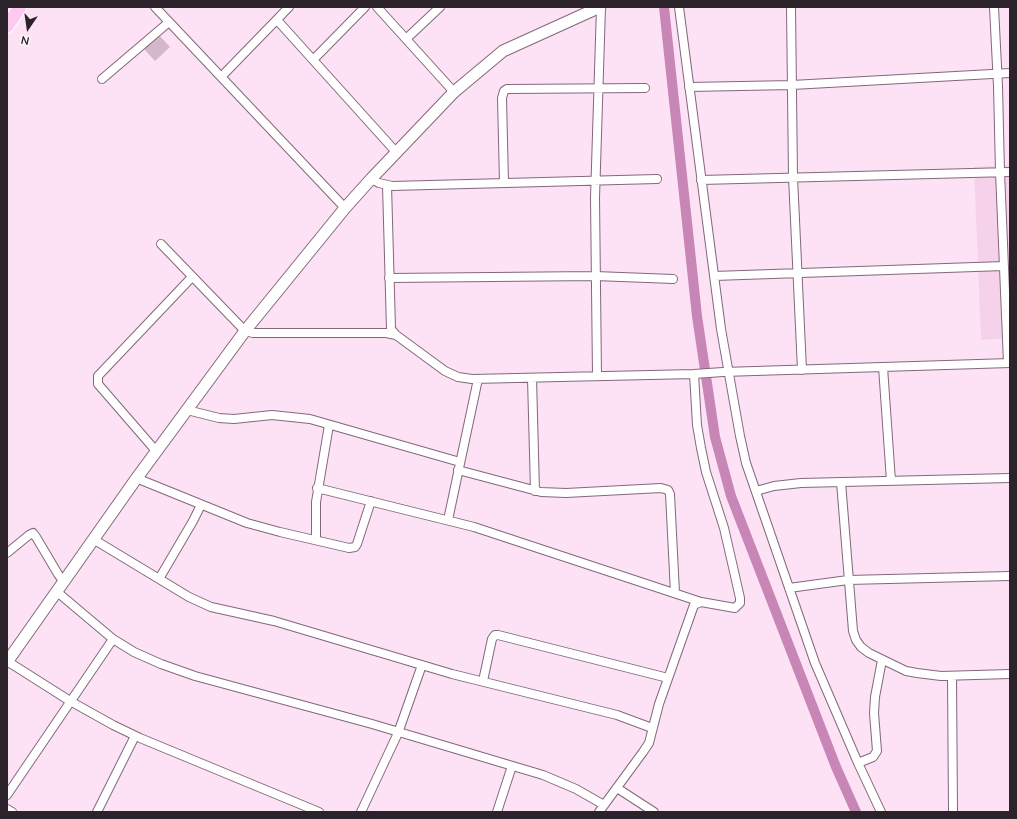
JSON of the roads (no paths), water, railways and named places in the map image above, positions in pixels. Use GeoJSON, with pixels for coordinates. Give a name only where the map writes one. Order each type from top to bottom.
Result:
{"type":"FeatureCollection","features":[{"type":"Feature","properties":{"kind":"main road"},"geometry":{"type":"LineString","coordinates":[[7,26],[20,7]]}},
{"type":"Feature","properties":{"kind":"street"},"geometry":{"type":"LineString","coordinates":[[155,7],[345,208]]}},
{"type":"Feature","properties":{"kind":"street"},"geometry":{"type":"LineString","coordinates":[[221,77],[289,7]]}},
{"type":"Feature","properties":{"kind":"street"},"geometry":{"type":"LineString","coordinates":[[313,60],[365,7]]}},
{"type":"Feature","properties":{"kind":"street"},"geometry":{"type":"LineString","coordinates":[[377,7],[454,92]]}},
{"type":"Feature","properties":{"kind":"street"},"geometry":{"type":"LineString","coordinates":[[406,39],[440,7]]}},
{"type":"Feature","properties":{"kind":"street"},"geometry":{"type":"LineString","coordinates":[[319,812],[135,736],[70,701],[7,661],[136,478],[245,331],[345,208],[371,179],[454,92],[503,51],[600,7],[595,276],[597,376]]}},
{"type":"Feature","properties":{"kind":"street"},"geometry":{"type":"LineString","coordinates":[[679,7],[726,372],[746,463],[815,663],[881,812]]}},
{"type":"Feature","properties":{"kind":"street"},"geometry":{"type":"LineString","coordinates":[[791,7],[793,177],[802,370]]}},
{"type":"Feature","properties":{"kind":"street"},"geometry":{"type":"LineString","coordinates":[[387,185],[391,329],[396,335],[451,375],[478,379],[532,378],[1009,363],[1000,172],[998,73],[994,7]]}},
{"type":"Feature","properties":{"kind":"street"},"geometry":{"type":"LineString","coordinates":[[277,20],[396,153]]}},
{"type":"Feature","properties":{"kind":"street"},"geometry":{"type":"LineString","coordinates":[[102,79],[169,22]]}},
{"type":"Feature","properties":{"kind":"street"},"geometry":{"type":"LineString","coordinates":[[689,87],[792,85],[1010,73]]}},
{"type":"Feature","properties":{"kind":"street"},"geometry":{"type":"LineString","coordinates":[[504,183],[502,98],[504,91],[508,89],[645,88]]}},
{"type":"Feature","properties":{"kind":"street"},"geometry":{"type":"LineString","coordinates":[[701,180],[1010,172]]}},
{"type":"Feature","properties":{"kind":"street"},"geometry":{"type":"LineString","coordinates":[[371,179],[387,185],[657,179]]}},
{"type":"Feature","properties":{"kind":"street"},"geometry":{"type":"LineString","coordinates":[[161,244],[245,331],[253,333],[386,333],[396,335]]}},
{"type":"Feature","properties":{"kind":"street"},"geometry":{"type":"LineString","coordinates":[[714,276],[1004,266]]}},
{"type":"Feature","properties":{"kind":"street"},"geometry":{"type":"LineString","coordinates":[[389,278],[595,276],[673,278]]}},
{"type":"Feature","properties":{"kind":"street"},"geometry":{"type":"LineString","coordinates":[[156,451],[98,384],[98,376],[192,277]]}},
{"type":"Feature","properties":{"kind":"street"},"geometry":{"type":"LineString","coordinates":[[883,367],[891,480]]}},
{"type":"Feature","properties":{"kind":"street"},"geometry":{"type":"LineString","coordinates":[[317,488],[448,520],[504,536],[701,602],[735,608],[738,606],[740,598],[724,528],[706,472],[697,425],[695,374]]}},
{"type":"Feature","properties":{"kind":"street"},"geometry":{"type":"LineString","coordinates":[[532,378],[535,491]]}},
{"type":"Feature","properties":{"kind":"street"},"geometry":{"type":"LineString","coordinates":[[448,520],[478,379]]}},
{"type":"Feature","properties":{"kind":"street"},"geometry":{"type":"LineString","coordinates":[[187,410],[219,418],[234,419],[260,416],[283,416],[310,419],[535,491],[560,493],[661,488],[668,490],[670,494],[675,593]]}},
{"type":"Feature","properties":{"kind":"street"},"geometry":{"type":"LineString","coordinates":[[316,540],[317,488],[330,425]]}},
{"type":"Feature","properties":{"kind":"street"},"geometry":{"type":"LineString","coordinates":[[136,478],[247,523],[349,548],[355,547],[371,501]]}},
{"type":"Feature","properties":{"kind":"street"},"geometry":{"type":"LineString","coordinates":[[756,491],[774,486],[801,483],[1010,478]]}},
{"type":"Feature","properties":{"kind":"street"},"geometry":{"type":"LineString","coordinates":[[841,482],[853,631],[861,648],[882,660],[911,672],[929,675],[952,676],[1010,674]]}},
{"type":"Feature","properties":{"kind":"street"},"geometry":{"type":"LineString","coordinates":[[159,578],[201,505]]}},
{"type":"Feature","properties":{"kind":"street"},"geometry":{"type":"LineString","coordinates":[[7,552],[28,535],[33,533],[63,582]]}},
{"type":"Feature","properties":{"kind":"street"},"geometry":{"type":"LineString","coordinates":[[93,539],[200,603],[211,607],[274,621],[422,665],[617,715],[652,728]]}},
{"type":"Feature","properties":{"kind":"street"},"geometry":{"type":"LineString","coordinates":[[789,588],[848,580],[1010,576]]}},
{"type":"Feature","properties":{"kind":"street"},"geometry":{"type":"LineString","coordinates":[[56,591],[113,639],[134,652],[161,664],[195,676],[543,775],[576,789],[602,809],[649,743],[656,713],[693,608],[696,603],[701,602]]}},
{"type":"Feature","properties":{"kind":"street"},"geometry":{"type":"LineString","coordinates":[[483,681],[492,639],[495,635],[668,678]]}},
{"type":"Feature","properties":{"kind":"street"},"geometry":{"type":"LineString","coordinates":[[7,795],[113,639]]}},
{"type":"Feature","properties":{"kind":"street"},"geometry":{"type":"LineString","coordinates":[[858,763],[873,757],[877,751],[874,713],[875,697],[882,660]]}},
{"type":"Feature","properties":{"kind":"street"},"geometry":{"type":"LineString","coordinates":[[361,812],[398,733],[422,665]]}},
{"type":"Feature","properties":{"kind":"street"},"geometry":{"type":"LineString","coordinates":[[952,676],[953,812]]}},
{"type":"Feature","properties":{"kind":"street"},"geometry":{"type":"LineString","coordinates":[[97,812],[135,736]]}},
{"type":"Feature","properties":{"kind":"street"},"geometry":{"type":"LineString","coordinates":[[497,812],[512,766]]}},
{"type":"Feature","properties":{"kind":"street"},"geometry":{"type":"LineString","coordinates":[[617,788],[654,812]]}},
{"type":"Feature","properties":{"kind":"street"},"geometry":{"type":"LineString","coordinates":[[7,809],[12,812]]}},
{"type":"Feature","properties":{"kind":"waterway"},"geometry":{"type":"LineString","coordinates":[[664,7],[697,316],[715,437],[731,496],[836,767],[856,812]]}}]}
